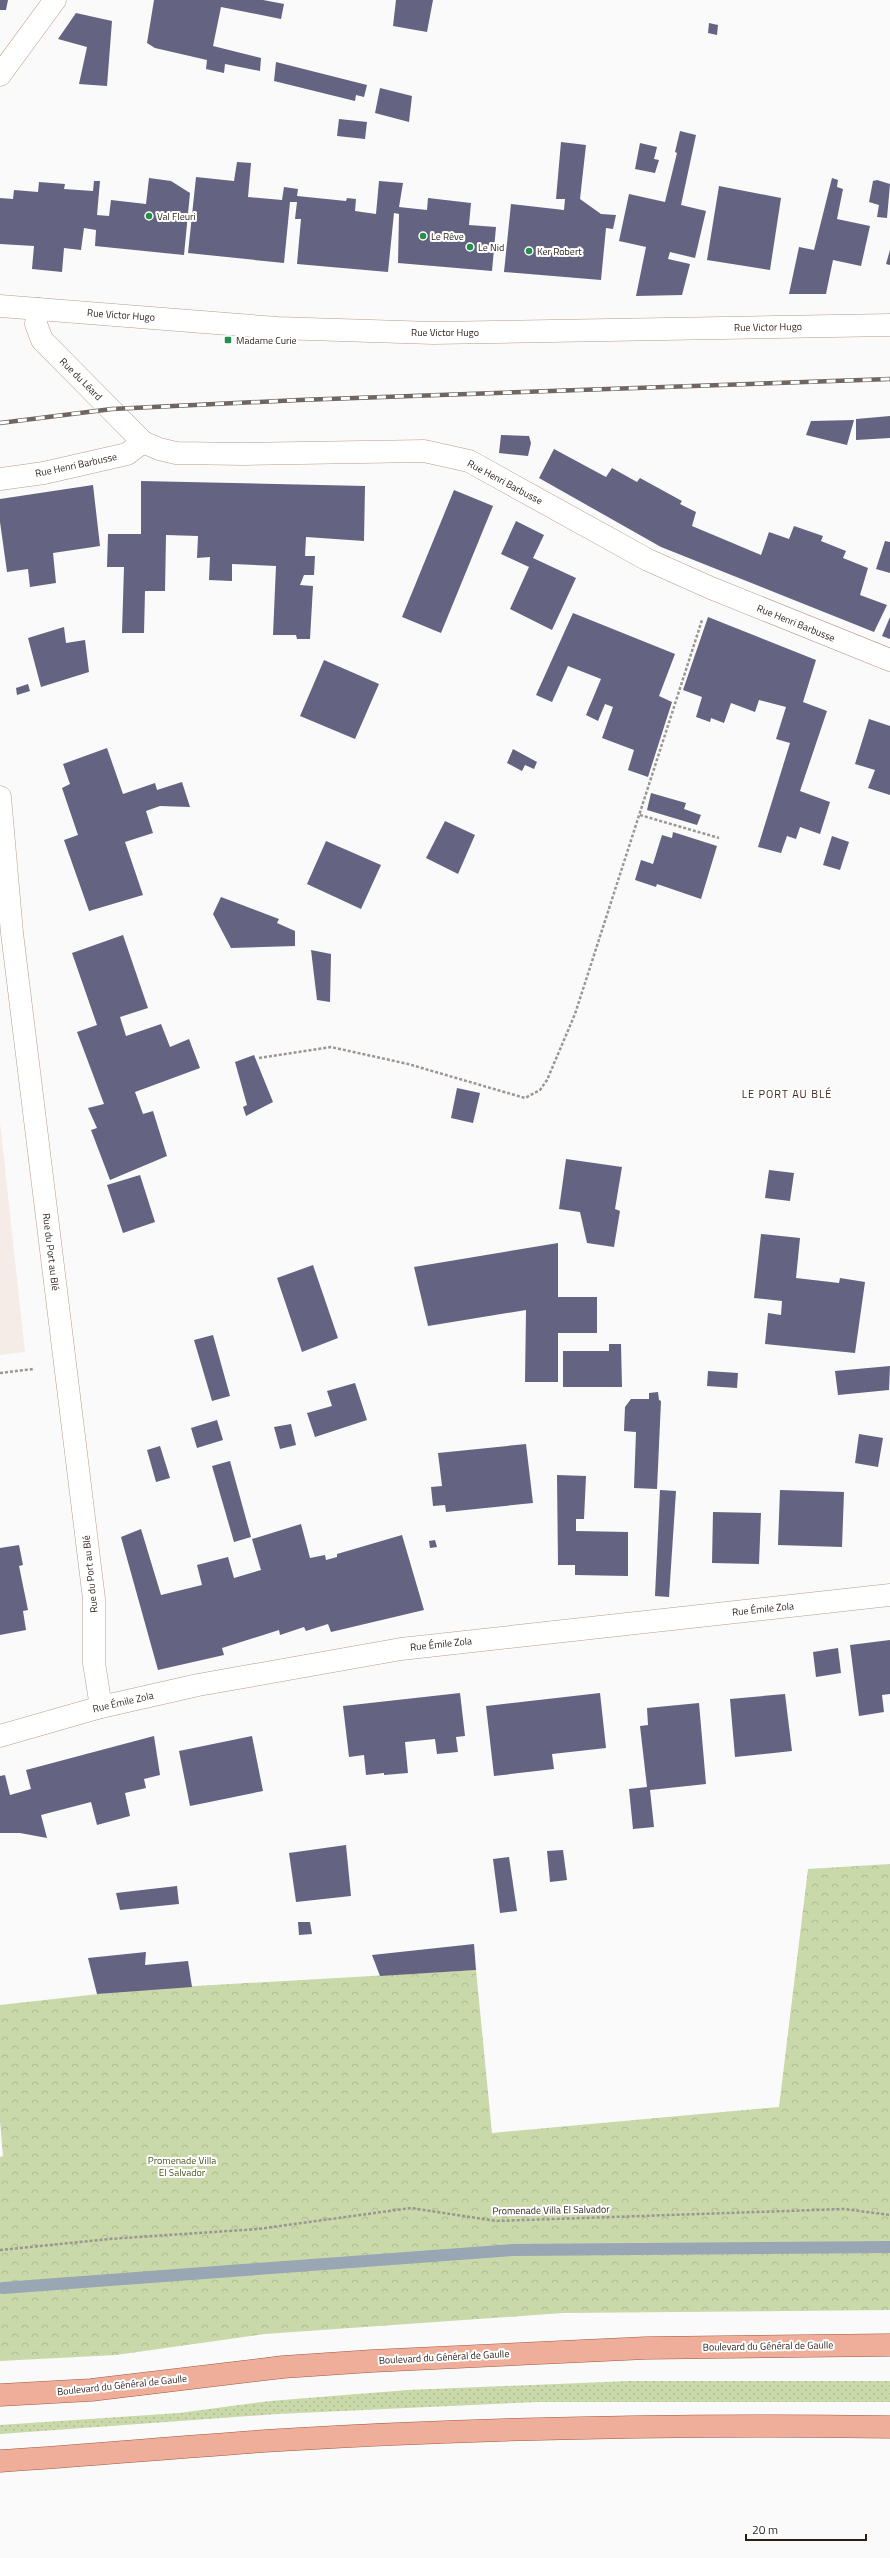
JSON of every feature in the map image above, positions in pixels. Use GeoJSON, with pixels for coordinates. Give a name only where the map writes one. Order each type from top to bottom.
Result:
{"type":"FeatureCollection","features":[{"type":"Feature","properties":{"kind":"main road","name":"Boulevard du Général de Gaulle"},"geometry":{"type":"LineString","coordinates":[[0,2396],[91,2390],[283,2367],[372,2361],[638,2348],[809,2345],[890,2346]]}},
{"type":"Feature","properties":{"kind":"main road"},"geometry":{"type":"LineString","coordinates":[[0,2461],[281,2440],[528,2428],[650,2426],[890,2427]]}},
{"type":"Feature","properties":{"kind":"street"},"geometry":{"type":"LineString","coordinates":[[4,62],[55,0]]}},
{"type":"Feature","properties":{"kind":"street","name":"Rue Victor Hugo"},"geometry":{"type":"LineString","coordinates":[[0,306],[277,328],[433,333],[890,325]]}},
{"type":"Feature","properties":{"kind":"street","name":"Rue du Léard"},"geometry":{"type":"LineString","coordinates":[[38,309],[36,324],[42,340],[143,442]]}},
{"type":"Feature","properties":{"kind":"street","name":"Rue Henri Barbusse"},"geometry":{"type":"LineString","coordinates":[[0,479],[44,474],[127,454],[143,442],[159,449],[176,453],[244,454],[424,451],[468,461],[648,560],[711,588],[890,660]]}},
{"type":"Feature","properties":{"kind":"street","name":"Rue du Port au Blé"},"geometry":{"type":"LineString","coordinates":[[0,797],[12,933],[94,1599],[94,1663],[101,1707]]}},
{"type":"Feature","properties":{"kind":"street","name":"Rue Émile Zola"},"geometry":{"type":"LineString","coordinates":[[0,1736],[101,1707],[198,1685],[401,1649],[890,1595]]}},
{"type":"Feature","properties":{"kind":"path"},"geometry":{"type":"LineString","coordinates":[[259,1058],[330,1047],[408,1064],[525,1098],[540,1090],[547,1080],[575,1014],[640,815],[711,588]]}},
{"type":"Feature","properties":{"kind":"path"},"geometry":{"type":"LineString","coordinates":[[640,815],[719,838]]}},
{"type":"Feature","properties":{"kind":"path","name":"Promenade Villa El Salvador"},"geometry":{"type":"LineString","coordinates":[[0,2250],[109,2239],[258,2229],[411,2208],[496,2221],[844,2209],[890,2215]]}},
{"type":"Feature","properties":{"kind":"shaded area"},"geometry":{"type":"Polygon","coordinates":[[[0,1122],[25,1352],[0,1355],[0,1122]]]}},
{"type":"Feature","properties":{"kind":"green space","name":"Promenade Villa El Salvador"},"geometry":{"type":"Polygon","coordinates":[[[890,1864],[890,2310],[563,2313],[265,2334],[116,2355],[0,2361],[0,2157],[3,2156],[0,2121],[0,2005],[144,1989],[476,1970],[492,2133],[779,2107],[808,1869],[890,1864]]]}},
{"type":"Feature","properties":{"kind":"green space"},"geometry":{"type":"Polygon","coordinates":[[[629,2381],[890,2381],[890,2402],[537,2402],[277,2414],[0,2434],[0,2425],[179,2413],[270,2401],[408,2390],[629,2381]]]}},
{"type":"Feature","properties":{"kind":"building"},"geometry":{"type":"Polygon","coordinates":[[[0,0],[8,0],[6,10],[0,10],[0,0]]]}},
{"type":"Feature","properties":{"kind":"building"},"geometry":{"type":"Polygon","coordinates":[[[154,0],[263,0],[284,4],[281,19],[221,7],[213,46],[261,58],[260,71],[225,64],[224,73],[206,69],[207,60],[155,48],[147,43],[154,0]]]}},
{"type":"Feature","properties":{"kind":"building"},"geometry":{"type":"Polygon","coordinates":[[[396,0],[433,0],[427,32],[393,26],[396,0]]]}},
{"type":"Feature","properties":{"kind":"building"},"geometry":{"type":"Polygon","coordinates":[[[76,13],[112,21],[107,86],[79,84],[87,47],[58,39],[76,13]]]}},
{"type":"Feature","properties":{"kind":"building"},"geometry":{"type":"Polygon","coordinates":[[[709,23],[718,25],[717,35],[708,33],[709,23]]]}},
{"type":"Feature","properties":{"kind":"building"},"geometry":{"type":"Polygon","coordinates":[[[276,62],[367,85],[364,97],[356,95],[355,101],[274,81],[276,62]]]}},
{"type":"Feature","properties":{"kind":"building"},"geometry":{"type":"Polygon","coordinates":[[[380,88],[412,96],[409,122],[375,113],[380,88]]]}},
{"type":"Feature","properties":{"kind":"building"},"geometry":{"type":"Polygon","coordinates":[[[339,119],[367,122],[365,139],[337,136],[339,119]]]}},
{"type":"Feature","properties":{"kind":"building"},"geometry":{"type":"Polygon","coordinates":[[[680,131],[696,135],[681,205],[706,211],[695,258],[670,252],[668,259],[690,264],[682,295],[636,296],[646,247],[619,241],[629,194],[665,202],[677,153],[675,152],[680,131]]]}},
{"type":"Feature","properties":{"kind":"building"},"geometry":{"type":"Polygon","coordinates":[[[561,142],[586,145],[580,199],[601,214],[616,215],[613,229],[606,228],[601,280],[504,272],[511,204],[564,210],[565,199],[556,199],[561,142]]]}},
{"type":"Feature","properties":{"kind":"building"},"geometry":{"type":"Polygon","coordinates":[[[640,143],[657,147],[654,159],[659,160],[655,173],[635,169],[640,143]]]}},
{"type":"Feature","properties":{"kind":"building"},"geometry":{"type":"Polygon","coordinates":[[[237,162],[251,163],[248,197],[282,200],[284,187],[298,189],[297,196],[346,201],[347,198],[356,199],[355,211],[376,214],[379,181],[403,183],[399,207],[427,210],[428,198],[471,203],[469,225],[496,227],[492,271],[398,263],[399,214],[394,213],[388,272],[297,264],[301,219],[295,219],[297,202],[290,202],[284,263],[188,253],[196,177],[234,181],[237,162]]]}},
{"type":"Feature","properties":{"kind":"building"},"geometry":{"type":"Polygon","coordinates":[[[149,178],[171,181],[190,193],[184,255],[95,246],[96,230],[84,228],[81,250],[64,248],[62,272],[32,269],[34,246],[0,244],[0,198],[13,199],[14,190],[38,192],[39,182],[65,184],[64,189],[93,191],[94,181],[100,181],[97,215],[109,216],[111,200],[146,204],[149,178]]]}},
{"type":"Feature","properties":{"kind":"building"},"geometry":{"type":"Polygon","coordinates":[[[832,178],[838,180],[837,187],[843,189],[837,219],[870,226],[861,266],[833,260],[826,294],[789,294],[799,247],[814,250],[832,178]]]}},
{"type":"Feature","properties":{"kind":"building"},"geometry":{"type":"Polygon","coordinates":[[[877,180],[890,184],[887,218],[877,217],[879,205],[869,202],[873,181],[877,180]]]}},
{"type":"Feature","properties":{"kind":"building"},"geometry":{"type":"Polygon","coordinates":[[[719,186],[781,198],[770,270],[707,260],[719,186]]]}},
{"type":"Feature","properties":{"kind":"building"},"geometry":{"type":"Polygon","coordinates":[[[890,250],[890,265],[886,264],[890,250]]]}},
{"type":"Feature","properties":{"kind":"building"},"geometry":{"type":"Polygon","coordinates":[[[890,416],[890,438],[856,440],[856,419],[890,416]]]}},
{"type":"Feature","properties":{"kind":"building"},"geometry":{"type":"Polygon","coordinates":[[[854,420],[847,445],[806,435],[811,421],[854,420]]]}},
{"type":"Feature","properties":{"kind":"building"},"geometry":{"type":"Polygon","coordinates":[[[501,435],[529,436],[531,443],[528,456],[499,453],[501,435]]]}},
{"type":"Feature","properties":{"kind":"building"},"geometry":{"type":"Polygon","coordinates":[[[554,449],[606,477],[612,468],[637,482],[640,478],[682,501],[680,504],[696,512],[692,526],[761,555],[769,532],[789,539],[794,526],[823,536],[821,541],[846,551],[843,558],[868,568],[860,595],[887,605],[874,632],[661,547],[539,478],[554,449]]]}},
{"type":"Feature","properties":{"kind":"building"},"geometry":{"type":"Polygon","coordinates":[[[141,481],[365,486],[364,541],[306,537],[305,556],[315,556],[314,575],[304,575],[300,585],[313,586],[310,639],[297,639],[296,635],[273,635],[276,566],[232,564],[232,581],[209,580],[210,557],[197,558],[198,536],[166,535],[165,591],[145,591],[144,633],[122,633],[124,567],[107,567],[108,534],[141,534],[141,481]]]}},
{"type":"Feature","properties":{"kind":"building"},"geometry":{"type":"Polygon","coordinates":[[[93,485],[100,546],[53,553],[56,583],[30,587],[28,569],[7,572],[0,522],[0,499],[93,485]]]}},
{"type":"Feature","properties":{"kind":"building"},"geometry":{"type":"Polygon","coordinates":[[[454,490],[493,506],[441,633],[402,617],[454,490]]]}},
{"type":"Feature","properties":{"kind":"building"},"geometry":{"type":"Polygon","coordinates":[[[516,521],[544,535],[533,558],[576,578],[552,630],[510,609],[529,567],[501,554],[516,521]]]}},
{"type":"Feature","properties":{"kind":"building"},"geometry":{"type":"Polygon","coordinates":[[[885,541],[890,542],[890,573],[876,569],[885,541]]]}},
{"type":"Feature","properties":{"kind":"building"},"geometry":{"type":"Polygon","coordinates":[[[573,613],[675,654],[659,696],[672,702],[648,777],[628,770],[634,750],[602,738],[613,707],[605,704],[598,721],[586,715],[601,679],[568,666],[552,702],[536,695],[573,613]]]}},
{"type":"Feature","properties":{"kind":"building"},"geometry":{"type":"Polygon","coordinates":[[[708,617],[816,660],[803,702],[827,711],[800,791],[830,802],[820,834],[800,827],[796,839],[787,836],[781,853],[758,847],[790,743],[776,739],[786,707],[759,700],[755,712],[731,703],[724,723],[711,718],[710,722],[696,717],[702,697],[683,690],[708,617]]]}},
{"type":"Feature","properties":{"kind":"building"},"geometry":{"type":"Polygon","coordinates":[[[890,617],[890,639],[882,636],[890,617]]]}},
{"type":"Feature","properties":{"kind":"building"},"geometry":{"type":"Polygon","coordinates":[[[64,627],[66,643],[85,640],[89,672],[41,687],[28,638],[64,627]]]}},
{"type":"Feature","properties":{"kind":"building"},"geometry":{"type":"Polygon","coordinates":[[[324,660],[379,684],[355,739],[300,716],[324,660]]]}},
{"type":"Feature","properties":{"kind":"building"},"geometry":{"type":"Polygon","coordinates":[[[28,684],[30,691],[17,695],[16,688],[28,684]]]}},
{"type":"Feature","properties":{"kind":"building"},"geometry":{"type":"Polygon","coordinates":[[[869,719],[890,726],[890,795],[868,788],[875,770],[855,764],[869,719]]]}},
{"type":"Feature","properties":{"kind":"building"},"geometry":{"type":"Polygon","coordinates":[[[107,748],[123,794],[155,783],[157,790],[182,782],[190,807],[160,806],[146,811],[153,833],[125,842],[143,895],[89,911],[64,840],[78,835],[62,788],[70,784],[63,764],[107,748]]]}},
{"type":"Feature","properties":{"kind":"building"},"geometry":{"type":"Polygon","coordinates":[[[513,749],[537,762],[534,769],[525,765],[522,771],[507,763],[513,749]]]}},
{"type":"Feature","properties":{"kind":"building"},"geometry":{"type":"Polygon","coordinates":[[[651,793],[686,803],[684,809],[701,815],[697,825],[647,810],[651,793]]]}},
{"type":"Feature","properties":{"kind":"building"},"geometry":{"type":"Polygon","coordinates":[[[445,821],[475,835],[458,874],[426,858],[445,821]]]}},
{"type":"Feature","properties":{"kind":"building"},"geometry":{"type":"Polygon","coordinates":[[[673,832],[717,846],[701,899],[657,884],[656,887],[635,880],[641,860],[653,864],[662,835],[672,838],[673,832]]]}},
{"type":"Feature","properties":{"kind":"building"},"geometry":{"type":"Polygon","coordinates":[[[832,836],[849,842],[840,870],[823,865],[832,836]]]}},
{"type":"Feature","properties":{"kind":"building"},"geometry":{"type":"Polygon","coordinates":[[[326,841],[381,865],[361,909],[307,884],[326,841]]]}},
{"type":"Feature","properties":{"kind":"building"},"geometry":{"type":"Polygon","coordinates":[[[221,897],[279,919],[277,923],[295,931],[295,946],[231,948],[213,914],[221,897]]]}},
{"type":"Feature","properties":{"kind":"building"},"geometry":{"type":"Polygon","coordinates":[[[123,935],[148,1008],[120,1017],[126,1036],[161,1024],[170,1047],[189,1039],[200,1068],[135,1092],[143,1114],[153,1111],[167,1156],[110,1180],[91,1130],[97,1128],[88,1108],[104,1104],[77,1032],[97,1025],[72,953],[123,935]]]}},
{"type":"Feature","properties":{"kind":"building"},"geometry":{"type":"Polygon","coordinates":[[[311,950],[331,954],[330,1002],[317,1000],[311,950]]]}},
{"type":"Feature","properties":{"kind":"building"},"geometry":{"type":"Polygon","coordinates":[[[254,1055],[273,1102],[246,1116],[243,1107],[247,1105],[235,1062],[254,1055]]]}},
{"type":"Feature","properties":{"kind":"building"},"geometry":{"type":"Polygon","coordinates":[[[457,1088],[480,1093],[473,1123],[451,1118],[457,1088]]]}},
{"type":"Feature","properties":{"kind":"building"},"geometry":{"type":"Polygon","coordinates":[[[566,1159],[622,1167],[615,1209],[620,1211],[614,1247],[587,1243],[580,1212],[559,1209],[566,1159]]]}},
{"type":"Feature","properties":{"kind":"building"},"geometry":{"type":"Polygon","coordinates":[[[769,1170],[794,1173],[790,1201],[765,1198],[769,1170]]]}},
{"type":"Feature","properties":{"kind":"building"},"geometry":{"type":"Polygon","coordinates":[[[140,1175],[155,1222],[123,1233],[107,1185],[140,1175]]]}},
{"type":"Feature","properties":{"kind":"building"},"geometry":{"type":"Polygon","coordinates":[[[761,1234],[800,1238],[796,1278],[839,1283],[840,1278],[865,1282],[855,1353],[765,1344],[768,1313],[781,1315],[782,1301],[754,1298],[761,1234]]]}},
{"type":"Feature","properties":{"kind":"building"},"geometry":{"type":"Polygon","coordinates":[[[558,1243],[558,1297],[597,1297],[597,1333],[558,1333],[558,1382],[525,1382],[526,1310],[428,1326],[414,1267],[558,1243]]]}},
{"type":"Feature","properties":{"kind":"building"},"geometry":{"type":"Polygon","coordinates":[[[313,1265],[338,1338],[302,1352],[277,1278],[313,1265]]]}},
{"type":"Feature","properties":{"kind":"building"},"geometry":{"type":"Polygon","coordinates":[[[213,1335],[230,1396],[212,1401],[194,1340],[213,1335]]]}},
{"type":"Feature","properties":{"kind":"building"},"geometry":{"type":"Polygon","coordinates":[[[609,1344],[621,1344],[622,1387],[563,1387],[563,1351],[609,1351],[609,1344]]]}},
{"type":"Feature","properties":{"kind":"building"},"geometry":{"type":"Polygon","coordinates":[[[890,1366],[889,1390],[838,1395],[835,1371],[890,1366]]]}},
{"type":"Feature","properties":{"kind":"building"},"geometry":{"type":"Polygon","coordinates":[[[708,1371],[738,1373],[737,1388],[707,1386],[708,1371]]]}},
{"type":"Feature","properties":{"kind":"building"},"geometry":{"type":"Polygon","coordinates":[[[355,1383],[367,1420],[315,1437],[307,1413],[332,1406],[327,1391],[355,1383]]]}},
{"type":"Feature","properties":{"kind":"building"},"geometry":{"type":"Polygon","coordinates":[[[658,1392],[659,1400],[661,1401],[657,1489],[634,1488],[636,1432],[624,1431],[625,1407],[631,1399],[649,1399],[649,1393],[658,1392]]]}},
{"type":"Feature","properties":{"kind":"building"},"geometry":{"type":"Polygon","coordinates":[[[217,1420],[223,1440],[197,1448],[191,1428],[217,1420]]]}},
{"type":"Feature","properties":{"kind":"building"},"geometry":{"type":"Polygon","coordinates":[[[291,1424],[296,1445],[280,1449],[274,1427],[291,1424]]]}},
{"type":"Feature","properties":{"kind":"building"},"geometry":{"type":"Polygon","coordinates":[[[859,1434],[883,1438],[878,1467],[855,1463],[859,1434]]]}},
{"type":"Feature","properties":{"kind":"building"},"geometry":{"type":"Polygon","coordinates":[[[526,1444],[533,1503],[446,1512],[445,1505],[433,1506],[431,1487],[442,1486],[438,1453],[526,1444]]]}},
{"type":"Feature","properties":{"kind":"building"},"geometry":{"type":"Polygon","coordinates":[[[160,1446],[170,1478],[156,1482],[147,1450],[160,1446]]]}},
{"type":"Feature","properties":{"kind":"building"},"geometry":{"type":"Polygon","coordinates":[[[230,1461],[251,1537],[234,1542],[212,1466],[230,1461]]]}},
{"type":"Feature","properties":{"kind":"building"},"geometry":{"type":"Polygon","coordinates":[[[557,1475],[586,1476],[584,1519],[576,1519],[576,1531],[628,1532],[628,1576],[575,1575],[575,1565],[558,1565],[557,1475]]]}},
{"type":"Feature","properties":{"kind":"building"},"geometry":{"type":"Polygon","coordinates":[[[660,1490],[676,1491],[669,1597],[655,1596],[660,1490]]]}},
{"type":"Feature","properties":{"kind":"building"},"geometry":{"type":"Polygon","coordinates":[[[780,1490],[844,1492],[842,1547],[778,1545],[780,1490]]]}},
{"type":"Feature","properties":{"kind":"building"},"geometry":{"type":"Polygon","coordinates":[[[713,1512],[761,1513],[759,1564],[712,1563],[713,1512]]]}},
{"type":"Feature","properties":{"kind":"building"},"geometry":{"type":"Polygon","coordinates":[[[301,1524],[310,1558],[325,1555],[326,1560],[337,1557],[337,1554],[402,1535],[424,1610],[331,1632],[328,1624],[306,1631],[304,1627],[280,1635],[279,1630],[222,1648],[224,1655],[158,1670],[121,1537],[141,1529],[161,1595],[202,1585],[197,1565],[228,1557],[234,1578],[261,1570],[252,1539],[301,1524]]]}},
{"type":"Feature","properties":{"kind":"building"},"geometry":{"type":"Polygon","coordinates":[[[435,1540],[437,1547],[430,1548],[429,1541],[435,1540]]]}},
{"type":"Feature","properties":{"kind":"building"},"geometry":{"type":"Polygon","coordinates":[[[19,1545],[23,1565],[19,1566],[28,1610],[23,1611],[26,1630],[0,1635],[0,1548],[19,1545]]]}},
{"type":"Feature","properties":{"kind":"building"},"geometry":{"type":"Polygon","coordinates":[[[890,1640],[890,1694],[882,1695],[884,1712],[859,1716],[850,1645],[890,1640]]]}},
{"type":"Feature","properties":{"kind":"building"},"geometry":{"type":"Polygon","coordinates":[[[838,1648],[841,1673],[816,1677],[813,1652],[838,1648]]]}},
{"type":"Feature","properties":{"kind":"building"},"geometry":{"type":"Polygon","coordinates":[[[460,1693],[465,1736],[456,1737],[458,1752],[437,1754],[435,1739],[405,1742],[408,1773],[384,1775],[384,1773],[366,1775],[364,1755],[349,1757],[343,1706],[460,1693]]]}},
{"type":"Feature","properties":{"kind":"building"},"geometry":{"type":"Polygon","coordinates":[[[600,1693],[606,1748],[552,1754],[554,1769],[494,1776],[486,1706],[600,1693]]]}},
{"type":"Feature","properties":{"kind":"building"},"geometry":{"type":"Polygon","coordinates":[[[785,1694],[792,1751],[735,1757],[730,1699],[785,1694]]]}},
{"type":"Feature","properties":{"kind":"building"},"geometry":{"type":"Polygon","coordinates":[[[699,1703],[706,1784],[650,1790],[654,1827],[633,1829],[629,1789],[647,1787],[640,1726],[648,1725],[647,1708],[699,1703]]]}},
{"type":"Feature","properties":{"kind":"building"},"geometry":{"type":"Polygon","coordinates":[[[154,1736],[160,1775],[144,1779],[146,1788],[125,1793],[130,1816],[97,1825],[91,1802],[41,1815],[47,1838],[20,1833],[0,1833],[0,1776],[5,1775],[10,1795],[31,1789],[26,1770],[154,1736]]]}},
{"type":"Feature","properties":{"kind":"building"},"geometry":{"type":"Polygon","coordinates":[[[252,1736],[263,1791],[190,1806],[179,1751],[252,1736]]]}},
{"type":"Feature","properties":{"kind":"building"},"geometry":{"type":"Polygon","coordinates":[[[346,1845],[351,1896],[296,1902],[289,1853],[346,1845]]]}},
{"type":"Feature","properties":{"kind":"building"},"geometry":{"type":"Polygon","coordinates":[[[563,1850],[567,1880],[550,1882],[547,1851],[563,1850]]]}},
{"type":"Feature","properties":{"kind":"building"},"geometry":{"type":"Polygon","coordinates":[[[509,1857],[517,1911],[500,1913],[493,1859],[509,1857]]]}},
{"type":"Feature","properties":{"kind":"building"},"geometry":{"type":"Polygon","coordinates":[[[177,1886],[179,1904],[120,1910],[116,1893],[177,1886]]]}},
{"type":"Feature","properties":{"kind":"building"},"geometry":{"type":"Polygon","coordinates":[[[298,1922],[310,1922],[312,1934],[299,1935],[298,1922]]]}},
{"type":"Feature","properties":{"kind":"building"},"geometry":{"type":"Polygon","coordinates":[[[474,1944],[476,1970],[380,1976],[372,1955],[474,1944]]]}},
{"type":"Feature","properties":{"kind":"building"},"geometry":{"type":"Polygon","coordinates":[[[146,1952],[145,1965],[188,1961],[192,1987],[97,1994],[88,1958],[146,1952]]]}},
{"type":"Feature","properties":{"kind":"waterway"},"geometry":{"type":"LineString","coordinates":[[3,2288],[512,2250],[890,2247]]}},
{"type":"Feature","properties":{"kind":"railway"},"geometry":{"type":"LineString","coordinates":[[0,423],[112,409],[299,400],[890,379]]}},
{"type":"Feature","properties":{"kind":"place","name":"Val Fleuri"},"geometry":{"type":"Point","coordinates":[149,216]}},
{"type":"Feature","properties":{"kind":"place","name":"Le Rêve"},"geometry":{"type":"Point","coordinates":[423,236]}},
{"type":"Feature","properties":{"kind":"place","name":"Le Nid"},"geometry":{"type":"Point","coordinates":[470,247]}},
{"type":"Feature","properties":{"kind":"place","name":"Ker Robert"},"geometry":{"type":"Point","coordinates":[529,251]}},
{"type":"Feature","properties":{"kind":"place","name":"Madame Curie"},"geometry":{"type":"Point","coordinates":[228,340]}},
{"type":"Feature","properties":{"kind":"district","name":"LE PORT AU BLÉ"},"geometry":{"type":"Point","coordinates":[787,1094]}}]}
